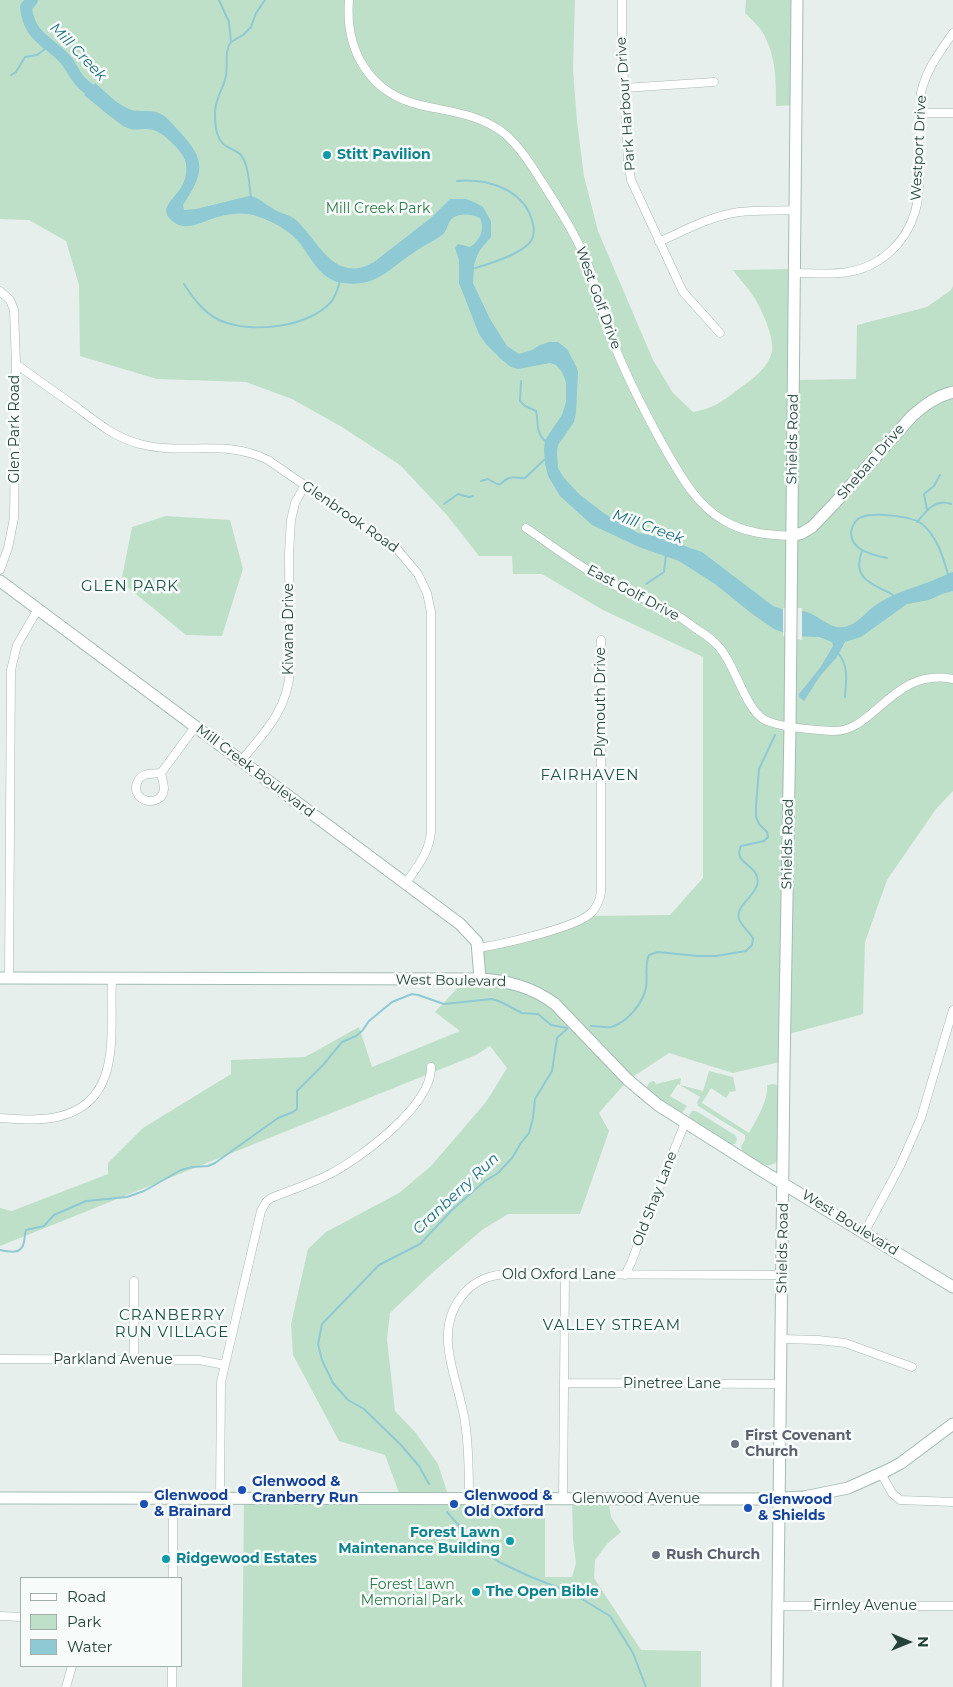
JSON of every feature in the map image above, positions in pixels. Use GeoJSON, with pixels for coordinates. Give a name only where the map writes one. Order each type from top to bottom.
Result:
{"type":"FeatureCollection","features":[{"type":"Feature","properties":{"kind":"street","name":"West Golf Drive"},"geometry":{"type":"LineString","coordinates":[[349,0],[348,18],[353,45],[362,65],[376,82],[405,100],[469,115],[492,125],[505,134],[528,160],[580,245],[621,360],[663,445],[690,490],[716,516],[741,529],[792,536]]}},
{"type":"Feature","properties":{"kind":"street","name":"Park Harbour Drive"},"geometry":{"type":"LineString","coordinates":[[622,0],[624,88],[630,172],[634,188],[683,292],[720,333]]}},
{"type":"Feature","properties":{"kind":"street","name":"Shields Road"},"geometry":{"type":"LineString","coordinates":[[777,1687],[778,1498],[782,1339],[784,1069],[792,600],[797,0]]}},
{"type":"Feature","properties":{"kind":"street","name":"Westport Drive"},"geometry":{"type":"LineString","coordinates":[[794,273],[838,273],[858,270],[882,258],[900,241],[912,221],[918,201],[921,93],[926,74],[953,33]]}},
{"type":"Feature","properties":{"kind":"street"},"geometry":{"type":"LineString","coordinates":[[624,88],[714,82]]}},
{"type":"Feature","properties":{"kind":"street"},"geometry":{"type":"LineString","coordinates":[[920,113],[953,113]]}},
{"type":"Feature","properties":{"kind":"street"},"geometry":{"type":"LineString","coordinates":[[659,242],[697,224],[725,215],[752,211],[794,210]]}},
{"type":"Feature","properties":{"kind":"street","name":"Glen Park Road"},"geometry":{"type":"LineString","coordinates":[[0,291],[10,300],[14,310],[16,364],[14,518],[8,548],[0,570]]}},
{"type":"Feature","properties":{"kind":"street","name":"Glenbrook Road"},"geometry":{"type":"LineString","coordinates":[[16,364],[106,429],[126,440],[156,447],[227,448],[246,451],[268,460],[398,549],[415,569],[427,593],[431,621],[431,832],[428,848],[406,883]]}},
{"type":"Feature","properties":{"kind":"street","name":"Sheban Drive"},"geometry":{"type":"LineString","coordinates":[[792,536],[812,527],[921,408],[935,398],[953,392]]}},
{"type":"Feature","properties":{"kind":"street","name":"Kiwana Drive"},"geometry":{"type":"LineString","coordinates":[[241,762],[275,718],[288,688],[290,670],[289,553],[291,520],[295,502],[305,485]]}},
{"type":"Feature","properties":{"kind":"street","name":"East Golf Drive"},"geometry":{"type":"LineString","coordinates":[[526,528],[603,580],[671,611],[714,642],[723,651],[733,668],[755,712],[763,719],[790,726],[832,731],[850,728],[894,693],[912,683],[932,678],[953,679]]}},
{"type":"Feature","properties":{"kind":"street","name":"Mill Creek Boulevard"},"geometry":{"type":"LineString","coordinates":[[0,581],[460,924],[477,942],[479,948]]}},
{"type":"Feature","properties":{"kind":"street"},"geometry":{"type":"LineString","coordinates":[[5,978],[12,670],[17,645],[38,609]]}},
{"type":"Feature","properties":{"kind":"street","name":"Plymouth Drive"},"geometry":{"type":"LineString","coordinates":[[479,948],[567,925],[587,916],[592,912],[600,899],[601,640]]}},
{"type":"Feature","properties":{"kind":"street"},"geometry":{"type":"LineString","coordinates":[[161,773],[195,727]]}},
{"type":"Feature","properties":{"kind":"street"},"geometry":{"type":"LineString","coordinates":[[479,948],[480,979]]}},
{"type":"Feature","properties":{"kind":"street","name":"West Boulevard"},"geometry":{"type":"LineString","coordinates":[[5,978],[480,979],[516,984],[543,994],[563,1011],[635,1086],[658,1105],[953,1286]]}},
{"type":"Feature","properties":{"kind":"street"},"geometry":{"type":"LineString","coordinates":[[0,1118],[44,1119],[59,1117],[78,1109],[95,1094],[107,1074],[111,1057],[112,979]]}},
{"type":"Feature","properties":{"kind":"street"},"geometry":{"type":"LineString","coordinates":[[864,1232],[900,1166],[921,1118],[953,1010]]}},
{"type":"Feature","properties":{"kind":"street"},"geometry":{"type":"LineString","coordinates":[[220,1498],[221,1382],[257,1224],[264,1206],[271,1198],[333,1172],[381,1139],[403,1119],[420,1097],[430,1078],[431,1067]]}},
{"type":"Feature","properties":{"kind":"street","name":"Old Shay Lane"},"geometry":{"type":"LineString","coordinates":[[625,1275],[685,1123]]}},
{"type":"Feature","properties":{"kind":"street","name":"Old Oxford Lane"},"geometry":{"type":"LineString","coordinates":[[469,1498],[468,1445],[465,1420],[447,1343],[447,1327],[456,1304],[468,1289],[477,1282],[488,1276],[504,1274],[782,1275]]}},
{"type":"Feature","properties":{"kind":"street"},"geometry":{"type":"LineString","coordinates":[[563,1498],[566,1274]]}},
{"type":"Feature","properties":{"kind":"street"},"geometry":{"type":"LineString","coordinates":[[134,1281],[134,1360]]}},
{"type":"Feature","properties":{"kind":"street"},"geometry":{"type":"LineString","coordinates":[[782,1339],[818,1340],[845,1344],[912,1367]]}},
{"type":"Feature","properties":{"kind":"street","name":"Parkland Avenue"},"geometry":{"type":"LineString","coordinates":[[0,1359],[199,1360],[225,1365]]}},
{"type":"Feature","properties":{"kind":"street","name":"Pinetree Lane"},"geometry":{"type":"LineString","coordinates":[[564,1383],[780,1384]]}},
{"type":"Feature","properties":{"kind":"street","name":"Glenwood Avenue"},"geometry":{"type":"LineString","coordinates":[[0,1498],[804,1497],[848,1488],[880,1474],[901,1463],[953,1424]]}},
{"type":"Feature","properties":{"kind":"street"},"geometry":{"type":"LineString","coordinates":[[880,1474],[892,1494],[900,1500],[953,1502]]}},
{"type":"Feature","properties":{"kind":"street"},"geometry":{"type":"LineString","coordinates":[[172,1577],[173,1498]]}},
{"type":"Feature","properties":{"kind":"street","name":"Firnley Avenue"},"geometry":{"type":"LineString","coordinates":[[778,1606],[953,1606]]}},
{"type":"Feature","properties":{"kind":"street"},"geometry":{"type":"LineString","coordinates":[[0,1616],[20,1617]]}},
{"type":"Feature","properties":{"kind":"street"},"geometry":{"type":"LineString","coordinates":[[66,1687],[72,1667]]}},
{"type":"Feature","properties":{"kind":"street"},"geometry":{"type":"LineString","coordinates":[[172,1667],[172,1687]]}},
{"type":"Feature","properties":{"kind":"green space"},"geometry":{"type":"Polygon","coordinates":[[[0,0],[575,0],[573,70],[577,122],[584,176],[598,231],[653,360],[673,393],[693,412],[718,403],[750,381],[764,368],[772,351],[766,321],[753,295],[733,270],[794,269],[794,380],[856,379],[857,325],[927,307],[951,290],[953,286],[953,791],[936,809],[887,880],[865,942],[863,1014],[785,1035],[784,1061],[733,1073],[669,1053],[628,1080],[599,1113],[609,1131],[580,1214],[508,1214],[482,1230],[432,1273],[390,1313],[387,1339],[395,1411],[416,1433],[438,1464],[449,1498],[545,1498],[545,1577],[572,1577],[576,1563],[573,1540],[572,1498],[608,1498],[611,1517],[621,1532],[607,1544],[595,1560],[594,1578],[641,1650],[701,1651],[701,1687],[242,1687],[244,1498],[401,1498],[385,1455],[339,1441],[293,1355],[291,1324],[308,1249],[326,1232],[399,1193],[431,1166],[486,1102],[507,1068],[490,1046],[476,1055],[0,1246],[0,1208],[12,1211],[108,1174],[108,1163],[143,1128],[231,1074],[231,1060],[305,1057],[359,1027],[372,1067],[460,1031],[435,1012],[465,980],[480,979],[479,948],[495,945],[587,916],[670,915],[703,878],[703,657],[603,610],[542,574],[513,574],[512,556],[479,556],[446,514],[400,465],[342,427],[292,399],[246,382],[157,379],[80,356],[79,285],[66,241],[29,220],[0,219],[0,0]]]}},
{"type":"Feature","properties":{"kind":"green space"},"geometry":{"type":"Polygon","coordinates":[[[746,0],[797,0],[796,105],[776,106],[771,50],[761,30],[745,13],[746,0]]]}},
{"type":"Feature","properties":{"kind":"green space"},"geometry":{"type":"Polygon","coordinates":[[[166,516],[230,520],[243,569],[222,636],[186,635],[121,582],[132,527],[166,516]]]}},
{"type":"Feature","properties":{"kind":"green space"},"geometry":{"type":"Polygon","coordinates":[[[709,1071],[733,1077],[736,1091],[730,1092],[726,1098],[711,1088],[702,1103],[749,1133],[764,1103],[767,1085],[775,1084],[780,1089],[778,1160],[774,1164],[765,1165],[760,1163],[742,1151],[741,1146],[745,1140],[745,1135],[698,1106],[697,1102],[700,1097],[678,1084],[670,1096],[687,1106],[682,1113],[647,1091],[647,1086],[650,1082],[654,1081],[656,1084],[681,1078],[680,1085],[703,1091],[709,1071]]]}},
{"type":"Feature","properties":{"kind":"green space"},"geometry":{"type":"Polygon","coordinates":[[[692,1111],[696,1111],[735,1135],[737,1139],[735,1144],[729,1144],[690,1119],[689,1115],[692,1111]]]}},
{"type":"Feature","properties":{"kind":"water"},"geometry":{"type":"Polygon","coordinates":[[[95,83],[124,107],[162,114],[188,141],[198,158],[199,175],[183,205],[184,210],[196,209],[249,196],[256,198],[296,220],[329,258],[348,268],[360,268],[374,262],[432,217],[450,199],[466,199],[483,207],[491,221],[491,237],[477,256],[474,265],[473,283],[490,319],[507,346],[519,354],[549,342],[558,342],[567,349],[578,372],[576,413],[574,422],[558,445],[558,468],[564,478],[580,495],[605,514],[638,533],[655,536],[702,552],[773,606],[781,609],[808,612],[837,627],[853,624],[880,602],[894,595],[953,572],[953,591],[929,600],[907,604],[861,637],[845,642],[837,657],[820,676],[804,701],[799,697],[799,694],[820,668],[833,646],[832,642],[819,637],[792,636],[774,629],[715,584],[679,561],[639,547],[592,525],[560,496],[548,476],[544,449],[545,440],[562,415],[566,402],[566,382],[562,372],[556,365],[550,363],[518,369],[511,367],[501,359],[479,334],[459,283],[459,260],[455,248],[458,244],[470,247],[476,241],[482,230],[480,218],[467,214],[454,217],[442,235],[373,280],[354,284],[335,281],[316,266],[293,236],[280,226],[254,215],[233,214],[213,218],[191,226],[175,223],[169,218],[166,209],[185,179],[186,167],[183,156],[172,142],[162,134],[153,130],[135,130],[123,126],[84,95],[95,83]]]}},
{"type":"Feature","properties":{"kind":"pier"},"geometry":{"type":"Polygon","coordinates":[[[783,608],[802,608],[802,640],[783,636],[783,608]]]}},
{"type":"Feature","properties":{"kind":"waterway","name":"Mill Creek"},"geometry":{"type":"LineString","coordinates":[[32,0],[26,7],[28,17],[35,32],[65,59],[82,84],[102,99]]}},
{"type":"Feature","properties":{"kind":"waterway"},"geometry":{"type":"LineString","coordinates":[[219,0],[229,22],[231,42],[227,53],[225,80],[216,106],[216,126],[222,143],[243,158],[248,174],[251,198]]}},
{"type":"Feature","properties":{"kind":"waterway"},"geometry":{"type":"LineString","coordinates":[[231,42],[243,35],[251,27],[256,13],[265,0]]}},
{"type":"Feature","properties":{"kind":"waterway"},"geometry":{"type":"LineString","coordinates":[[11,75],[16,72],[25,57],[37,55],[49,46]]}},
{"type":"Feature","properties":{"kind":"waterway"},"geometry":{"type":"LineString","coordinates":[[457,181],[480,181],[512,193],[521,200],[527,209],[533,225],[532,239],[522,249],[505,258],[472,269]]}},
{"type":"Feature","properties":{"kind":"waterway"},"geometry":{"type":"LineString","coordinates":[[184,284],[203,309],[213,317],[246,327],[262,327],[293,323],[321,311],[333,300],[340,281]]}},
{"type":"Feature","properties":{"kind":"waterway"},"geometry":{"type":"LineString","coordinates":[[521,381],[520,401],[525,406],[536,411],[540,434],[545,441]]}},
{"type":"Feature","properties":{"kind":"waterway"},"geometry":{"type":"LineString","coordinates":[[481,481],[488,479],[500,484],[511,477],[525,478],[544,460]]}},
{"type":"Feature","properties":{"kind":"waterway"},"geometry":{"type":"LineString","coordinates":[[927,510],[924,494],[934,486],[940,475]]}},
{"type":"Feature","properties":{"kind":"waterway"},"geometry":{"type":"LineString","coordinates":[[444,504],[458,494],[469,497],[473,496]]}},
{"type":"Feature","properties":{"kind":"waterway"},"geometry":{"type":"LineString","coordinates":[[917,522],[936,504],[951,504]]}},
{"type":"Feature","properties":{"kind":"waterway"},"geometry":{"type":"LineString","coordinates":[[887,558],[868,553],[856,546],[851,535],[852,528],[859,518],[875,515],[893,516],[910,519],[922,524],[936,541],[948,574]]}},
{"type":"Feature","properties":{"kind":"waterway"},"geometry":{"type":"LineString","coordinates":[[862,551],[859,561],[862,575],[872,584],[893,595]]}},
{"type":"Feature","properties":{"kind":"waterway"},"geometry":{"type":"LineString","coordinates":[[646,584],[664,572],[666,554]]}},
{"type":"Feature","properties":{"kind":"waterway"},"geometry":{"type":"LineString","coordinates":[[839,654],[846,670],[845,697]]}},
{"type":"Feature","properties":{"kind":"waterway","name":"Cranberry Run"},"geometry":{"type":"LineString","coordinates":[[591,1026],[611,1027],[617,1025],[634,1011],[645,993],[649,955],[658,952],[716,956],[746,951],[752,945],[753,938],[740,921],[739,913],[758,881],[753,870],[741,859],[739,851],[741,846],[764,841],[768,837],[767,832],[759,824],[756,817],[756,806],[759,769],[775,735]]}},
{"type":"Feature","properties":{"kind":"waterway"},"geometry":{"type":"LineString","coordinates":[[0,1250],[18,1251],[23,1246],[26,1230],[44,1226],[54,1215],[86,1201],[127,1197],[144,1191],[181,1170],[208,1166],[215,1163],[278,1118],[297,1109],[297,1091],[323,1065],[342,1042],[356,1036],[369,1021],[392,1002],[412,994],[444,1004],[492,999],[522,1013],[538,1014],[551,1025],[567,1028]]}},
{"type":"Feature","properties":{"kind":"waterway","name":"Cranberry Run"},"geometry":{"type":"LineString","coordinates":[[429,1484],[419,1466],[401,1445],[364,1409],[348,1400],[333,1383],[322,1360],[318,1344],[322,1324],[379,1265],[420,1244],[452,1210],[485,1181],[498,1173],[512,1158],[529,1133],[535,1099],[552,1071],[557,1038],[567,1029]]}},
{"type":"Feature","properties":{"kind":"waterway","name":"Cranberry Run"},"geometry":{"type":"LineString","coordinates":[[447,1512],[475,1544],[499,1562],[572,1593],[610,1616],[633,1653],[646,1687]]}},
{"type":"Feature","properties":{"kind":"place","name":"Stitt Pavilion"},"geometry":{"type":"Point","coordinates":[327,155]}},
{"type":"Feature","properties":{"kind":"place","name":"First Covenant Church"},"geometry":{"type":"Point","coordinates":[735,1444]}},
{"type":"Feature","properties":{"kind":"place","name":"Glenwood & Cranberry Run"},"geometry":{"type":"Point","coordinates":[242,1490]}},
{"type":"Feature","properties":{"kind":"place","name":"Glenwood & Brainard"},"geometry":{"type":"Point","coordinates":[144,1504]}},
{"type":"Feature","properties":{"kind":"place","name":"Glenwood & Old Oxford"},"geometry":{"type":"Point","coordinates":[454,1504]}},
{"type":"Feature","properties":{"kind":"place","name":"Glenwood & Shields"},"geometry":{"type":"Point","coordinates":[748,1508]}},
{"type":"Feature","properties":{"kind":"place","name":"Forest Lawn Maintenance Building"},"geometry":{"type":"Point","coordinates":[510,1541]}},
{"type":"Feature","properties":{"kind":"place","name":"Rush Church"},"geometry":{"type":"Point","coordinates":[656,1555]}},
{"type":"Feature","properties":{"kind":"place","name":"Ridgewood Estates"},"geometry":{"type":"Point","coordinates":[166,1559]}},
{"type":"Feature","properties":{"kind":"place","name":"The Open Bible"},"geometry":{"type":"Point","coordinates":[476,1592]}},
{"type":"Feature","properties":{"kind":"district","name":"GLEN PARK"},"geometry":{"type":"Point","coordinates":[130,587]}},
{"type":"Feature","properties":{"kind":"district","name":"FAIRHAVEN"},"geometry":{"type":"Point","coordinates":[590,776]}},
{"type":"Feature","properties":{"kind":"district","name":"CRANBERRY RUN VILLAGE"},"geometry":{"type":"Point","coordinates":[172,1324]}},
{"type":"Feature","properties":{"kind":"district","name":"VALLEY STREAM"},"geometry":{"type":"Point","coordinates":[612,1326]}},
{"type":"Feature","properties":{"kind":"park label","name":"Mill Creek Park"},"geometry":{"type":"Point","coordinates":[378,209]}},
{"type":"Feature","properties":{"kind":"park label","name":"Forest Lawn Memorial Park"},"geometry":{"type":"Point","coordinates":[412,1594]}}]}
